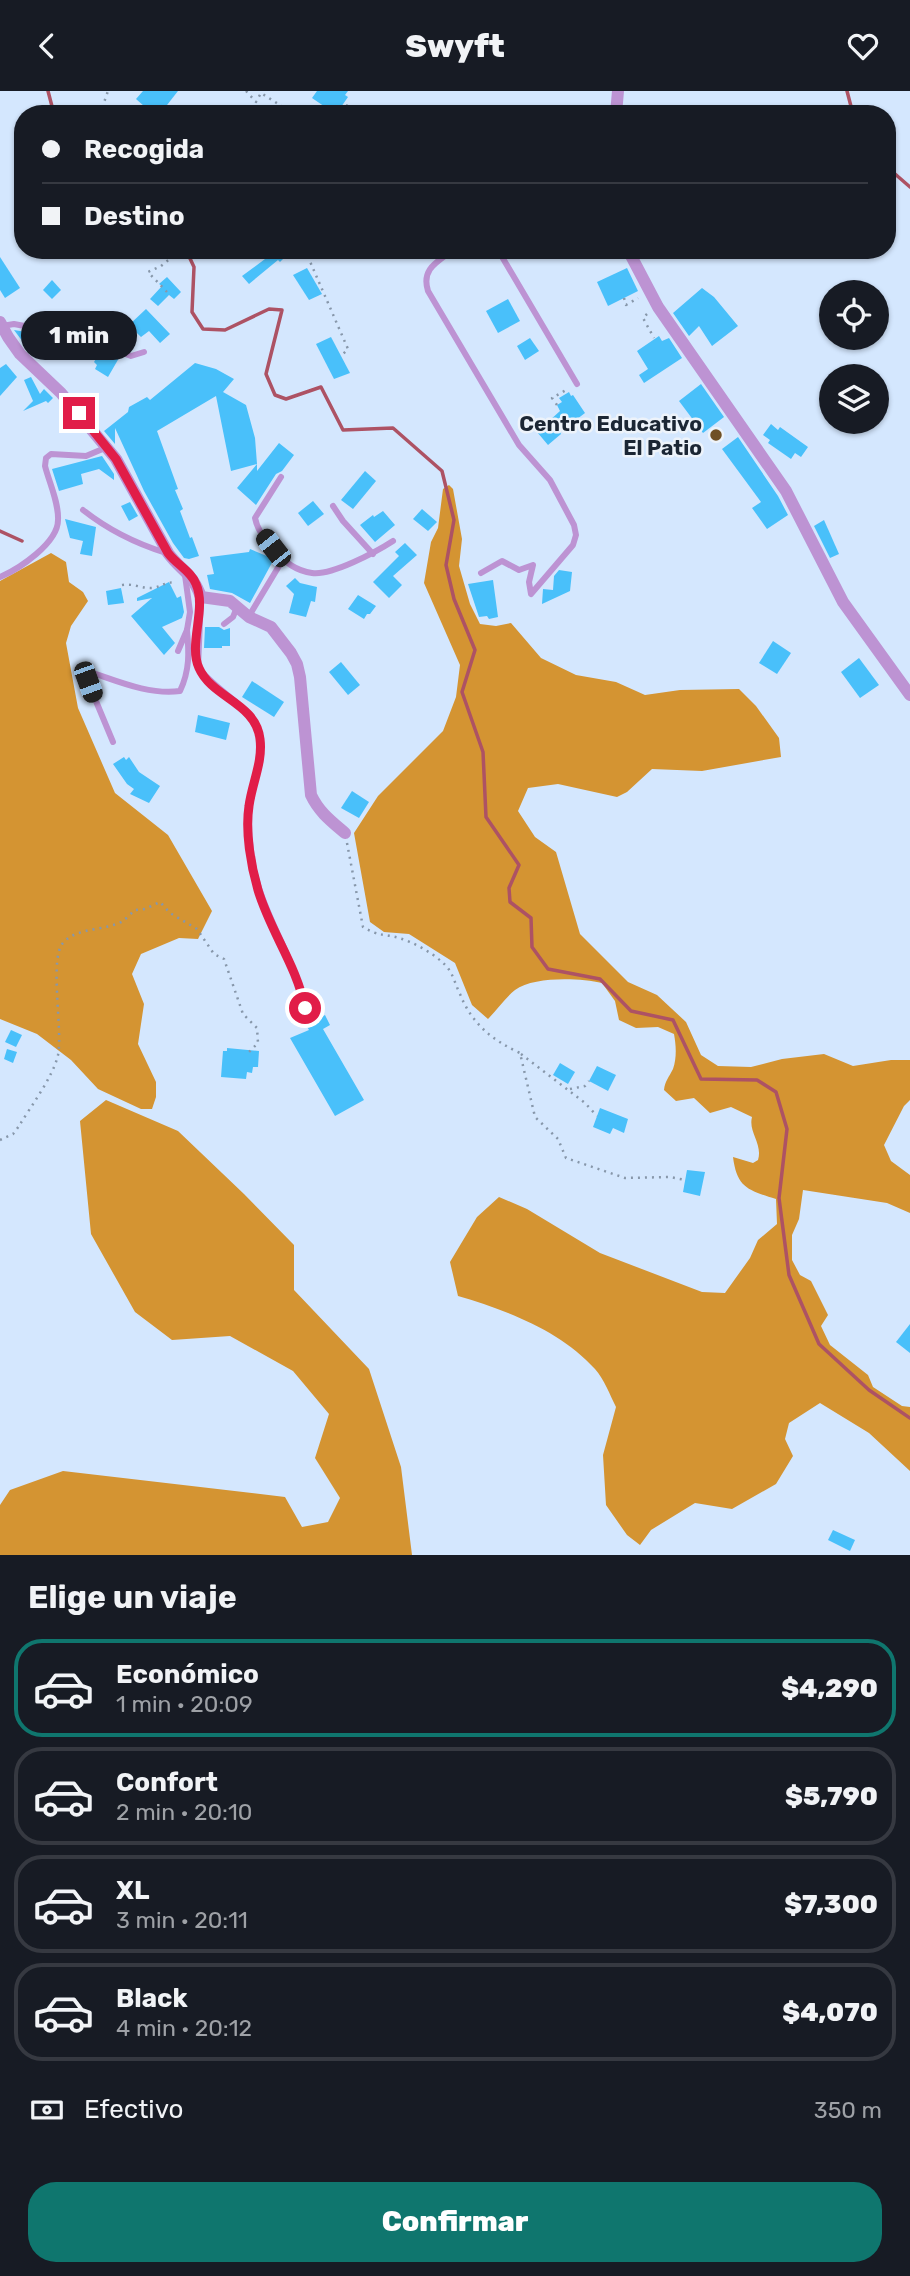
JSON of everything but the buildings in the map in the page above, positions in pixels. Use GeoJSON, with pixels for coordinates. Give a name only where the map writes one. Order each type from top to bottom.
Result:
{"type":"FeatureCollection","features":[{"type":"Feature","properties":{"kind":"street"},"geometry":{"type":"LineString","coordinates":[[633,259],[656,305],[786,491],[843,602],[910,695]]}},
{"type":"Feature","properties":{"kind":"street"},"geometry":{"type":"LineString","coordinates":[[1,325],[20,354],[61,393],[107,448],[135,490],[168,553],[195,582],[201,597],[230,601],[249,617],[271,627],[297,664],[311,795],[322,813],[345,833]]}},
{"type":"Feature","properties":{"kind":"lane"},"geometry":{"type":"LineString","coordinates":[[443,259],[427,273],[425,280],[428,291],[520,445],[550,480],[575,525],[576,535],[564,557],[531,594],[529,582],[533,565],[519,570],[502,561],[481,573]]}},
{"type":"Feature","properties":{"kind":"lane"},"geometry":{"type":"LineString","coordinates":[[503,259],[576,384]]}},
{"type":"Feature","properties":{"kind":"lane"},"geometry":{"type":"LineString","coordinates":[[1,325],[60,329],[131,356],[144,352]]}},
{"type":"Feature","properties":{"kind":"lane"},"geometry":{"type":"LineString","coordinates":[[0,577],[20,567],[52,538],[57,527],[58,518],[45,465],[46,457],[51,454],[86,456],[107,448]]}},
{"type":"Feature","properties":{"kind":"lane"},"geometry":{"type":"LineString","coordinates":[[281,477],[255,518],[263,536],[282,561],[312,573],[331,570],[373,554],[393,541]]}},
{"type":"Feature","properties":{"kind":"lane"},"geometry":{"type":"LineString","coordinates":[[333,506],[373,554]]}},
{"type":"Feature","properties":{"kind":"lane"},"geometry":{"type":"LineString","coordinates":[[83,510],[97,521],[149,548],[168,553]]}},
{"type":"Feature","properties":{"kind":"lane"},"geometry":{"type":"LineString","coordinates":[[249,617],[282,561]]}},
{"type":"Feature","properties":{"kind":"lane"},"geometry":{"type":"LineString","coordinates":[[178,651],[187,630],[190,613],[185,570]]}},
{"type":"Feature","properties":{"kind":"lane"},"geometry":{"type":"LineString","coordinates":[[201,597],[198,667],[218,689],[251,717],[260,737],[259,765],[248,809],[252,859],[258,890],[302,989],[305,1008]]}},
{"type":"Feature","properties":{"kind":"lane"},"geometry":{"type":"LineString","coordinates":[[224,624],[233,617],[237,607]]}},
{"type":"Feature","properties":{"kind":"lane"},"geometry":{"type":"LineString","coordinates":[[113,742],[88,682],[89,676],[96,674],[127,685],[169,692],[180,691],[189,660],[187,630]]}},
{"type":"Feature","properties":{"kind":"path"},"geometry":{"type":"LineString","coordinates":[[246,91],[256,102]]}},
{"type":"Feature","properties":{"kind":"path"},"geometry":{"type":"LineString","coordinates":[[254,105],[261,92],[280,105]]}},
{"type":"Feature","properties":{"kind":"path"},"geometry":{"type":"LineString","coordinates":[[167,292],[148,272],[170,259]]}},
{"type":"Feature","properties":{"kind":"path"},"geometry":{"type":"LineString","coordinates":[[309,259],[348,349],[341,356]]}},
{"type":"Feature","properties":{"kind":"path"},"geometry":{"type":"LineString","coordinates":[[624,298],[626,305],[650,291]]}},
{"type":"Feature","properties":{"kind":"path"},"geometry":{"type":"LineString","coordinates":[[654,338],[643,317],[656,305]]}},
{"type":"Feature","properties":{"kind":"path"},"geometry":{"type":"LineString","coordinates":[[557,405],[552,398],[576,384]]}},
{"type":"Feature","properties":{"kind":"path"},"geometry":{"type":"LineString","coordinates":[[122,585],[128,583],[150,588],[167,581],[186,585]]}},
{"type":"Feature","properties":{"kind":"path"},"geometry":{"type":"LineString","coordinates":[[345,833],[363,927],[377,935],[399,938],[436,957],[454,975],[460,995],[473,1019],[484,1032],[520,1053],[569,1089],[597,1116]]}},
{"type":"Feature","properties":{"kind":"path"},"geometry":{"type":"LineString","coordinates":[[0,1140],[13,1134],[19,1126],[58,1056],[56,963],[63,941],[85,931],[124,920],[135,910],[160,902],[170,913],[197,929],[214,954],[224,959],[243,1014],[257,1028],[258,1043],[246,1055]]}},
{"type":"Feature","properties":{"kind":"path"},"geometry":{"type":"LineString","coordinates":[[520,1053],[535,1117],[558,1139],[566,1158],[625,1178],[670,1177],[685,1180]]}},
{"type":"Feature","properties":{"kind":"path"},"geometry":{"type":"LineString","coordinates":[[569,1089],[585,1086],[589,1081]]}},
{"type":"Feature","properties":{"kind":"shaded area"},"geometry":{"type":"Polygon","coordinates":[[[449,485],[453,489],[462,539],[459,566],[470,604],[480,624],[496,626],[511,623],[541,658],[576,675],[616,682],[645,695],[680,690],[739,689],[756,706],[779,738],[781,757],[702,771],[652,769],[627,792],[617,797],[558,784],[528,788],[518,811],[535,837],[556,852],[580,934],[628,982],[657,995],[686,1022],[701,1055],[718,1066],[751,1067],[782,1059],[824,1054],[853,1066],[910,1060],[910,1100],[904,1106],[884,1145],[891,1161],[910,1175],[910,1213],[887,1203],[803,1190],[799,1219],[792,1235],[792,1260],[800,1275],[811,1281],[828,1315],[821,1326],[830,1345],[868,1375],[873,1387],[902,1406],[910,1407],[910,1471],[869,1433],[820,1403],[789,1423],[785,1439],[793,1456],[776,1484],[732,1509],[695,1503],[651,1530],[640,1545],[627,1535],[606,1505],[603,1455],[616,1407],[598,1373],[566,1344],[532,1323],[458,1296],[450,1262],[477,1217],[499,1197],[527,1209],[600,1253],[702,1292],[725,1293],[750,1258],[758,1240],[777,1224],[776,1199],[751,1190],[741,1182],[735,1167],[733,1157],[753,1163],[758,1160],[759,1149],[752,1128],[752,1117],[731,1107],[710,1113],[694,1098],[676,1101],[664,1090],[675,1060],[674,1034],[658,1027],[636,1028],[619,1020],[615,1001],[602,983],[582,980],[545,980],[523,985],[511,993],[488,1019],[472,1005],[455,963],[409,934],[384,932],[370,922],[354,833],[378,796],[443,731],[456,697],[460,665],[424,583],[431,542],[438,528],[443,489],[449,485]]]}},
{"type":"Feature","properties":{"kind":"shaded area"},"geometry":{"type":"Polygon","coordinates":[[[51,553],[66,562],[69,582],[83,592],[88,601],[71,626],[66,643],[78,708],[115,793],[168,835],[212,911],[198,939],[179,938],[141,954],[132,974],[144,1004],[138,1044],[156,1082],[156,1097],[152,1109],[141,1109],[98,1089],[71,1060],[37,1034],[0,1019],[0,581],[51,553]]]}},
{"type":"Feature","properties":{"kind":"shaded area"},"geometry":{"type":"Polygon","coordinates":[[[106,1100],[178,1131],[294,1245],[294,1290],[369,1369],[401,1467],[412,1555],[0,1555],[0,1505],[10,1490],[63,1471],[285,1497],[302,1527],[328,1522],[340,1498],[315,1458],[329,1414],[293,1371],[230,1336],[172,1340],[135,1312],[91,1234],[80,1121],[106,1100]]]}},
{"type":"Feature","properties":{"kind":"waterway"},"geometry":{"type":"LineString","coordinates":[[48,91],[52,105]]}},
{"type":"Feature","properties":{"kind":"waterway"},"geometry":{"type":"LineString","coordinates":[[847,91],[851,105]]}},
{"type":"Feature","properties":{"kind":"waterway"},"geometry":{"type":"LineString","coordinates":[[896,175],[910,187]]}},
{"type":"Feature","properties":{"kind":"waterway"},"geometry":{"type":"LineString","coordinates":[[190,259],[194,267],[192,312],[203,329],[225,330],[269,309],[282,310],[266,374],[275,395],[286,399],[321,387],[343,430],[393,428],[442,471],[454,520],[446,565],[454,599],[475,650],[462,692],[483,752],[486,817],[519,865],[509,888],[510,902],[531,918],[532,947],[548,969],[600,979],[631,1011],[673,1020],[701,1079],[757,1080],[776,1092],[787,1129],[779,1198],[789,1275],[819,1344],[869,1390],[910,1418]]}},
{"type":"Feature","properties":{"kind":"waterway"},"geometry":{"type":"LineString","coordinates":[[0,531],[22,541]]}},
{"type":"Feature","properties":{"kind":"place","name":"Centro Educativo El Patio"},"geometry":{"type":"Point","coordinates":[716,435]}},
{"type":"Feature","properties":{"kind":"route"},"geometry":{"type":"LineString","coordinates":[[79,413],[116,459],[168,553],[195,582],[201,597],[198,667],[205,677],[251,717],[258,728],[261,752],[248,809],[252,859],[258,890],[302,989],[305,1008]]}}]}
